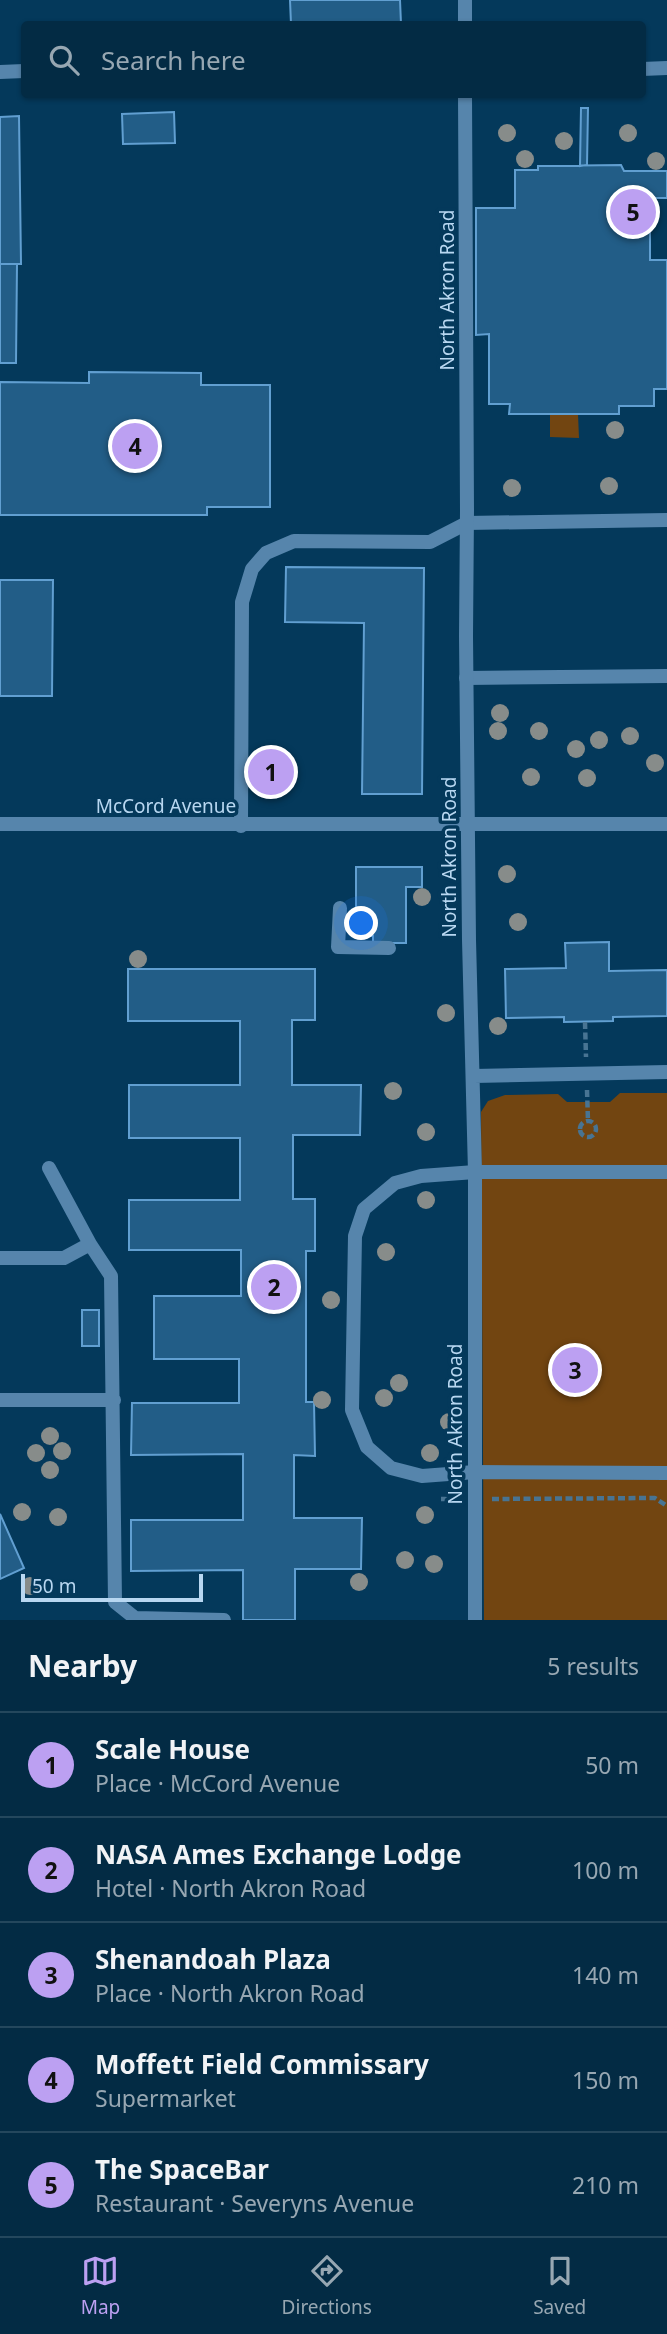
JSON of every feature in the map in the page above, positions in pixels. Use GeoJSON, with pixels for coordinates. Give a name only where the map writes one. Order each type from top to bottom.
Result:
{"type":"FeatureCollection","features":[{"type":"Feature","properties":{"kind":"street"},"geometry":{"type":"LineString","coordinates":[[465,0],[465,21]]}},
{"type":"Feature","properties":{"kind":"street"},"geometry":{"type":"LineString","coordinates":[[646,69],[667,68]]}},
{"type":"Feature","properties":{"kind":"street"},"geometry":{"type":"LineString","coordinates":[[0,72],[21,71]]}},
{"type":"Feature","properties":{"kind":"street","name":"North Akron Road"},"geometry":{"type":"LineString","coordinates":[[465,98],[466,678],[475,1172],[475,1620]]}},
{"type":"Feature","properties":{"kind":"street"},"geometry":{"type":"LineString","coordinates":[[241,826],[242,602],[252,569],[266,553],[295,541],[430,542],[467,523],[667,520]]}},
{"type":"Feature","properties":{"kind":"street"},"geometry":{"type":"LineString","coordinates":[[466,678],[667,676]]}},
{"type":"Feature","properties":{"kind":"street","name":"McCord Avenue"},"geometry":{"type":"LineString","coordinates":[[0,824],[667,824]]}},
{"type":"Feature","properties":{"kind":"street"},"geometry":{"type":"LineString","coordinates":[[340,908],[338,947],[389,948]]}},
{"type":"Feature","properties":{"kind":"street"},"geometry":{"type":"LineString","coordinates":[[474,1076],[667,1072]]}},
{"type":"Feature","properties":{"kind":"street"},"geometry":{"type":"LineString","coordinates":[[49,1168],[90,1244],[111,1276],[115,1602],[135,1618],[224,1620]]}},
{"type":"Feature","properties":{"kind":"street"},"geometry":{"type":"LineString","coordinates":[[667,1172],[475,1172],[421,1176],[395,1182],[364,1209],[355,1236],[352,1410],[367,1447],[391,1468],[422,1476],[475,1472],[667,1473]]}},
{"type":"Feature","properties":{"kind":"street"},"geometry":{"type":"LineString","coordinates":[[0,1258],[64,1258],[90,1244]]}},
{"type":"Feature","properties":{"kind":"street"},"geometry":{"type":"LineString","coordinates":[[0,1400],[114,1400]]}},
{"type":"Feature","properties":{"kind":"path"},"geometry":{"type":"LineString","coordinates":[[441,1499],[655,1498],[667,1506]]}},
{"type":"Feature","properties":{"kind":"shaded area"},"geometry":{"type":"Polygon","coordinates":[[[550,414],[578,414],[579,438],[550,437],[550,414]]]}},
{"type":"Feature","properties":{"kind":"shaded area"},"geometry":{"type":"Polygon","coordinates":[[[620,1093],[667,1093],[667,1620],[484,1620],[481,1112],[488,1101],[505,1095],[558,1094],[567,1102],[610,1102],[620,1093]]]}},
{"type":"Feature","properties":{"kind":"building"},"geometry":{"type":"Polygon","coordinates":[[[290,0],[400,0],[401,21],[291,21],[290,0]]]}},
{"type":"Feature","properties":{"kind":"building"},"geometry":{"type":"Polygon","coordinates":[[[581,108],[588,108],[587,165],[580,166],[581,108]]]}},
{"type":"Feature","properties":{"kind":"building"},"geometry":{"type":"Polygon","coordinates":[[[174,112],[175,143],[123,144],[122,114],[174,112]]]}},
{"type":"Feature","properties":{"kind":"building"},"geometry":{"type":"Polygon","coordinates":[[[19,116],[21,264],[0,264],[0,117],[19,116]]]}},
{"type":"Feature","properties":{"kind":"building"},"geometry":{"type":"Polygon","coordinates":[[[621,165],[624,171],[667,171],[667,198],[650,198],[650,260],[667,260],[667,389],[654,389],[654,406],[619,406],[619,414],[509,414],[510,404],[489,404],[489,334],[476,335],[476,208],[515,208],[515,170],[538,170],[538,166],[621,165]]]}},
{"type":"Feature","properties":{"kind":"building"},"geometry":{"type":"Polygon","coordinates":[[[0,264],[17,264],[16,363],[0,363],[0,264]]]}},
{"type":"Feature","properties":{"kind":"building"},"geometry":{"type":"Polygon","coordinates":[[[89,372],[201,373],[201,385],[270,385],[270,507],[207,507],[207,515],[0,515],[0,382],[89,383],[89,372]]]}},
{"type":"Feature","properties":{"kind":"building"},"geometry":{"type":"Polygon","coordinates":[[[286,567],[424,568],[422,794],[362,794],[364,623],[285,622],[286,567]]]}},
{"type":"Feature","properties":{"kind":"building"},"geometry":{"type":"Polygon","coordinates":[[[0,580],[53,580],[52,696],[0,696],[0,580]]]}},
{"type":"Feature","properties":{"kind":"building"},"geometry":{"type":"Polygon","coordinates":[[[266,767],[275,767],[276,778],[267,778],[266,767]]]}},
{"type":"Feature","properties":{"kind":"building"},"geometry":{"type":"Polygon","coordinates":[[[356,867],[422,867],[422,887],[406,887],[406,943],[373,943],[373,936],[356,936],[356,867]]]}},
{"type":"Feature","properties":{"kind":"building"},"geometry":{"type":"Polygon","coordinates":[[[609,942],[609,971],[667,970],[667,1016],[613,1017],[613,1021],[564,1022],[564,1017],[506,1018],[505,969],[566,968],[565,943],[609,942]]]}},
{"type":"Feature","properties":{"kind":"building"},"geometry":{"type":"Polygon","coordinates":[[[128,969],[315,969],[315,1020],[292,1020],[292,1085],[361,1085],[360,1135],[293,1135],[293,1199],[315,1199],[315,1251],[306,1251],[306,1402],[314,1402],[315,1456],[294,1455],[294,1518],[362,1518],[361,1569],[295,1569],[295,1620],[243,1620],[243,1570],[131,1571],[131,1520],[243,1520],[243,1454],[131,1455],[132,1403],[239,1403],[239,1359],[154,1359],[154,1296],[241,1296],[241,1250],[129,1250],[129,1200],[240,1200],[240,1138],[129,1138],[129,1085],[240,1085],[240,1021],[128,1021],[128,969]]]}},
{"type":"Feature","properties":{"kind":"building"},"geometry":{"type":"Polygon","coordinates":[[[82,1310],[99,1310],[99,1346],[82,1346],[82,1310]]]}},
{"type":"Feature","properties":{"kind":"building"},"geometry":{"type":"Polygon","coordinates":[[[0,1514],[24,1568],[0,1579],[0,1514]]]}},
{"type":"Feature","properties":{"kind":"place","name":"The SpaceBar"},"geometry":{"type":"Point","coordinates":[633,212]}},
{"type":"Feature","properties":{"kind":"place","name":"Moffett Field Commissary"},"geometry":{"type":"Point","coordinates":[135,446]}},
{"type":"Feature","properties":{"kind":"place","name":"Scale House"},"geometry":{"type":"Point","coordinates":[271,772]}},
{"type":"Feature","properties":{"kind":"place","name":"NASA Ames Exchange Lodge"},"geometry":{"type":"Point","coordinates":[274,1287]}},
{"type":"Feature","properties":{"kind":"place","name":"Shenandoah Plaza"},"geometry":{"type":"Point","coordinates":[575,1370]}}]}
